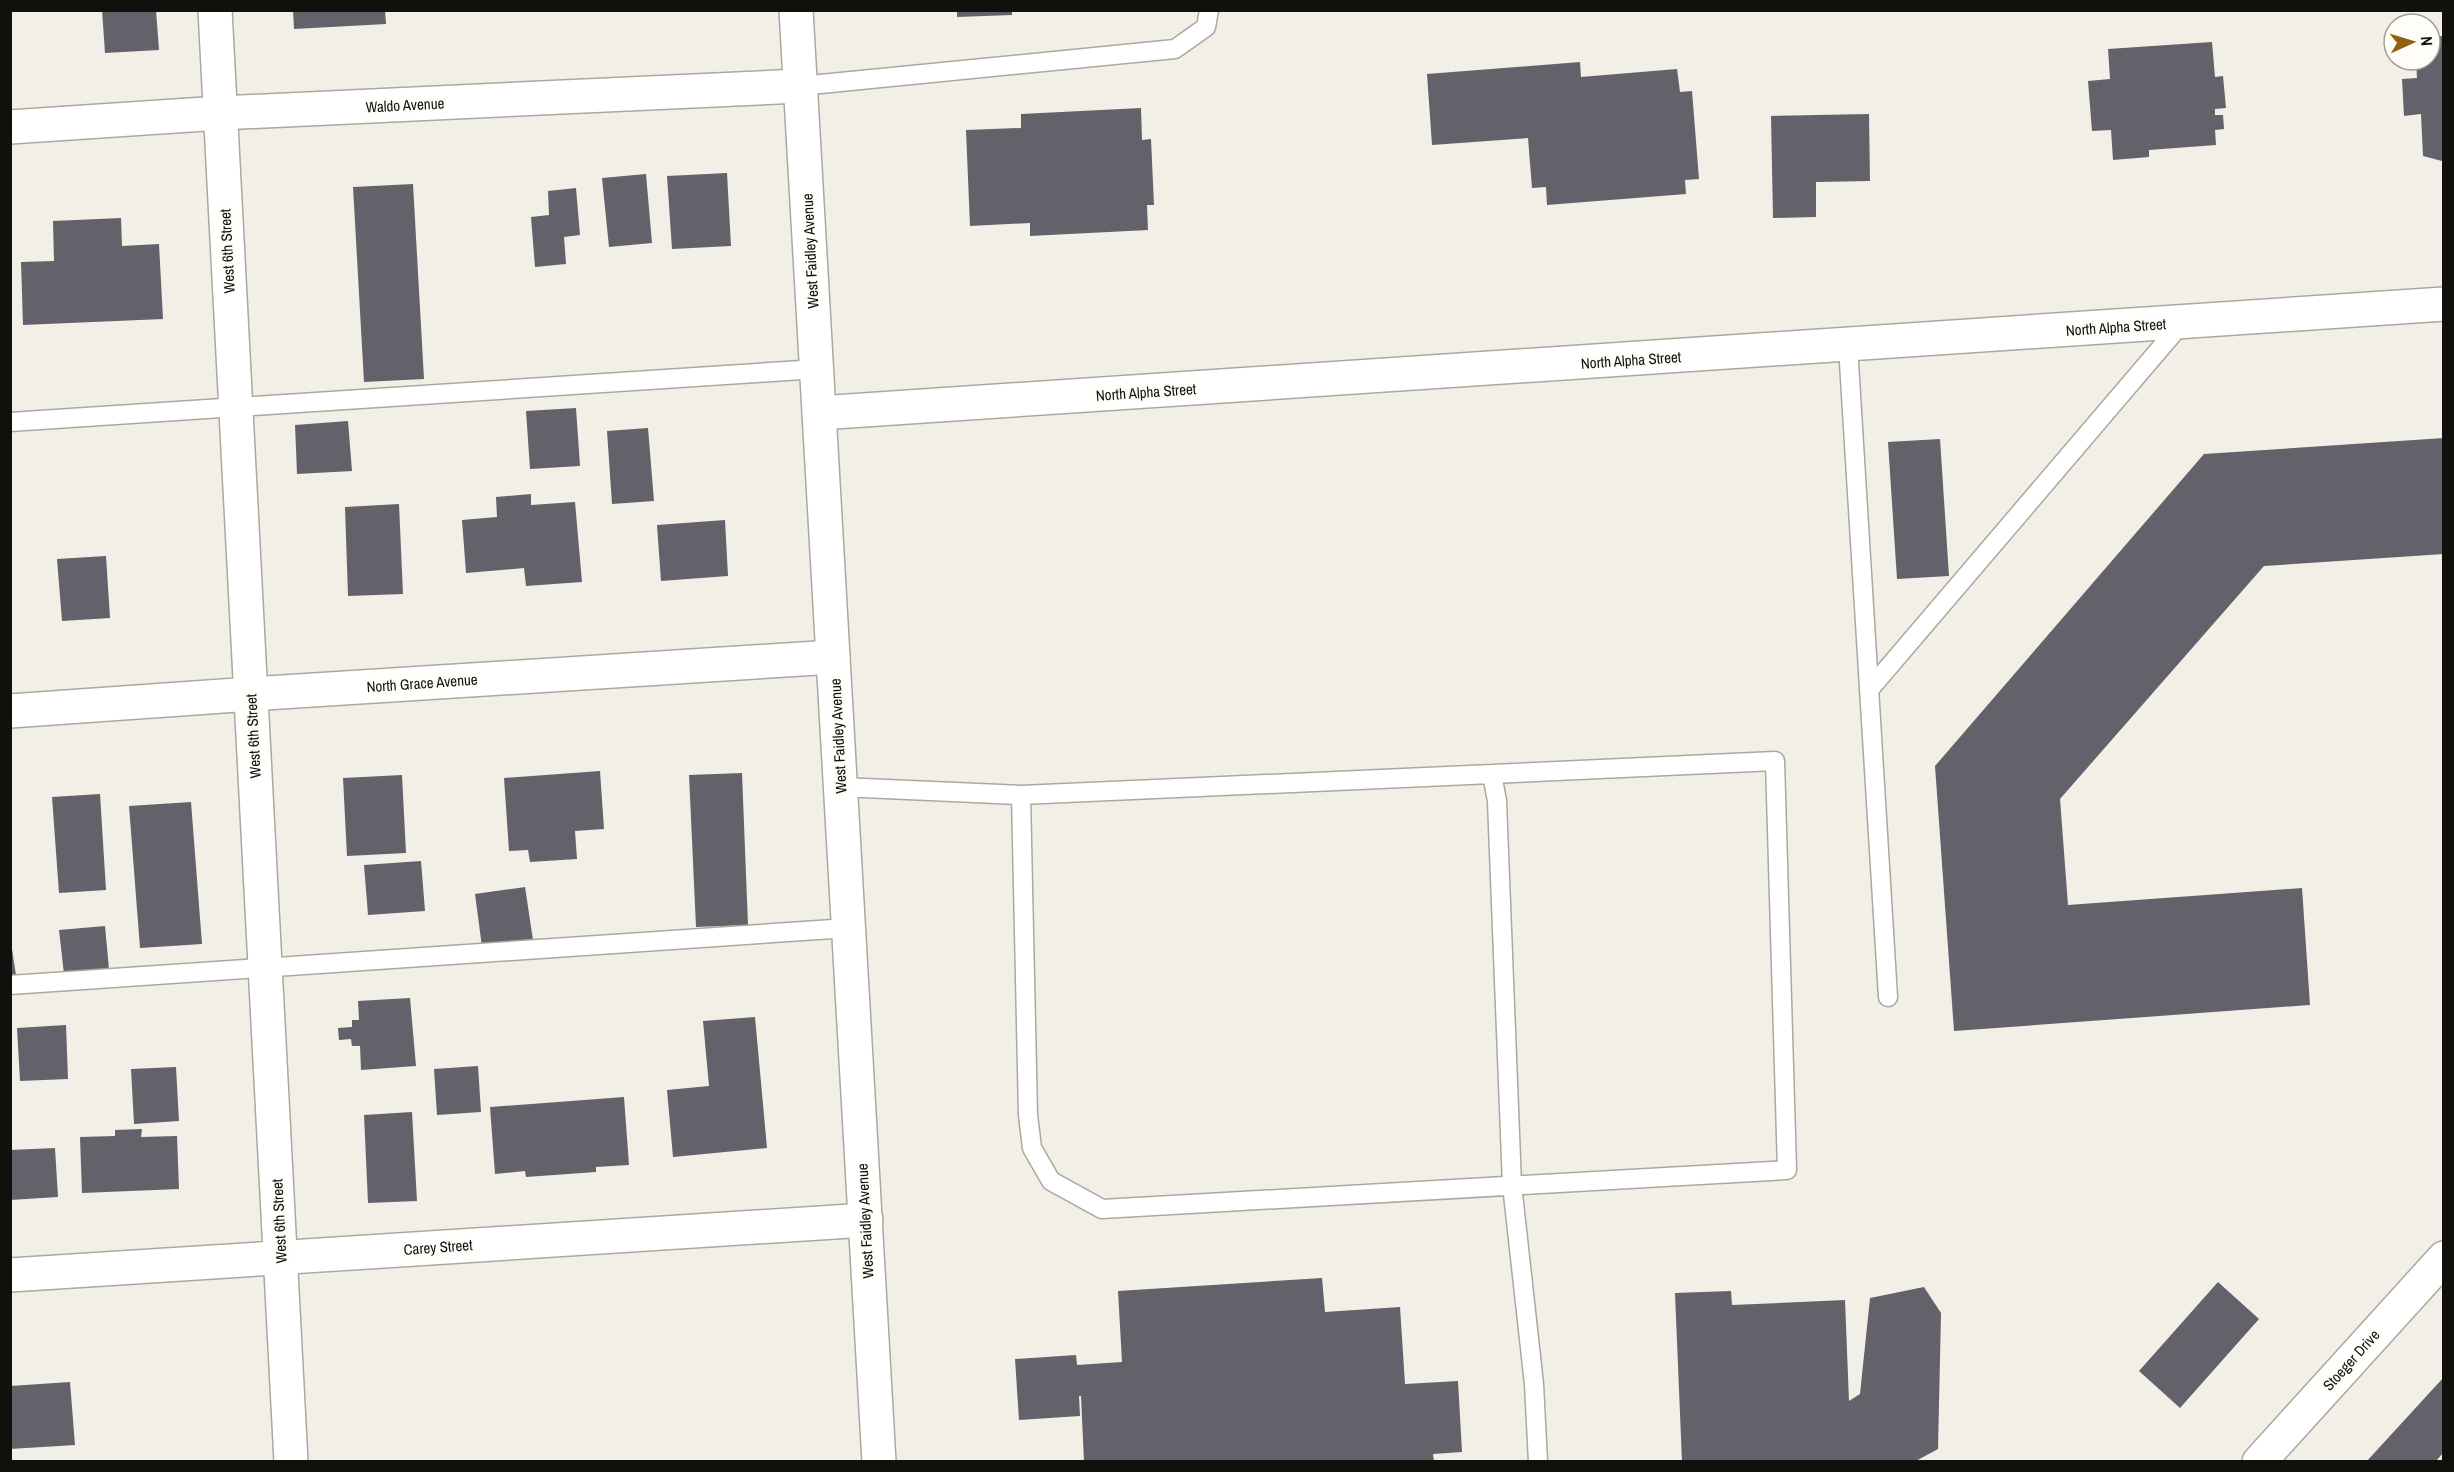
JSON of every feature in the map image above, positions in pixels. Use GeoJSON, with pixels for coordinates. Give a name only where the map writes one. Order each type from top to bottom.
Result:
{"type":"FeatureCollection","features":[{"type":"Feature","properties":{"kind":"street","name":"West 6th Street"},"geometry":{"type":"LineString","coordinates":[[215,10],[291,1461]]}},
{"type":"Feature","properties":{"kind":"street","name":"West Faidley Avenue"},"geometry":{"type":"LineString","coordinates":[[796,10],[879,1461]]}},
{"type":"Feature","properties":{"kind":"street","name":"Waldo Avenue"},"geometry":{"type":"LineString","coordinates":[[10,127],[220,113],[800,86]]}},
{"type":"Feature","properties":{"kind":"street","name":"North Alpha Street"},"geometry":{"type":"LineString","coordinates":[[819,414],[2444,304]]}},
{"type":"Feature","properties":{"kind":"street","name":"North Grace Avenue"},"geometry":{"type":"LineString","coordinates":[[10,711],[833,657]]}},
{"type":"Feature","properties":{"kind":"street","name":"Carey Street"},"geometry":{"type":"LineString","coordinates":[[10,1275],[866,1220]]}},
{"type":"Feature","properties":{"kind":"street","name":"Stoeger Drive"},"geometry":{"type":"LineString","coordinates":[[2259,1461],[2444,1258]]}},
{"type":"Feature","properties":{"kind":"lane"},"geometry":{"type":"LineString","coordinates":[[800,86],[1175,49],[1206,27],[1209,10]]}},
{"type":"Feature","properties":{"kind":"lane"},"geometry":{"type":"LineString","coordinates":[[1869,690],[2182,323]]}},
{"type":"Feature","properties":{"kind":"lane"},"geometry":{"type":"LineString","coordinates":[[1848,346],[1888,997]]}},
{"type":"Feature","properties":{"kind":"lane"},"geometry":{"type":"LineString","coordinates":[[10,422],[817,369]]}},
{"type":"Feature","properties":{"kind":"lane"},"geometry":{"type":"LineString","coordinates":[[841,786],[1021,795],[1775,761],[1787,1170],[1102,1209],[1051,1181],[1032,1148],[1028,1115],[1021,795]]}},
{"type":"Feature","properties":{"kind":"lane"},"geometry":{"type":"LineString","coordinates":[[1492,774],[1497,801],[1512,1185],[1534,1384],[1538,1461]]}},
{"type":"Feature","properties":{"kind":"lane"},"geometry":{"type":"LineString","coordinates":[[10,985],[848,928]]}},
{"type":"Feature","properties":{"kind":"building"},"geometry":{"type":"Polygon","coordinates":[[[102,10],[156,10],[159,50],[105,53],[102,10]]]}},
{"type":"Feature","properties":{"kind":"building"},"geometry":{"type":"Polygon","coordinates":[[[293,10],[385,10],[386,24],[294,29],[293,10]]]}},
{"type":"Feature","properties":{"kind":"building"},"geometry":{"type":"Polygon","coordinates":[[[957,10],[1012,10],[1012,15],[957,17],[957,10]]]}},
{"type":"Feature","properties":{"kind":"building"},"geometry":{"type":"Polygon","coordinates":[[[2442,36],[2444,36],[2444,160],[2442,161],[2423,156],[2421,114],[2404,116],[2402,79],[2417,78],[2417,72],[2442,72],[2442,36]]]}},
{"type":"Feature","properties":{"kind":"building"},"geometry":{"type":"Polygon","coordinates":[[[2212,42],[2215,77],[2223,76],[2226,108],[2215,109],[2215,115],[2223,115],[2224,129],[2215,130],[2216,145],[2149,150],[2149,157],[2113,160],[2111,130],[2092,131],[2088,81],[2110,79],[2108,49],[2212,42]]]}},
{"type":"Feature","properties":{"kind":"building"},"geometry":{"type":"Polygon","coordinates":[[[1580,62],[1581,77],[1677,69],[1680,92],[1692,91],[1699,179],[1685,180],[1686,194],[1547,205],[1546,187],[1532,188],[1528,138],[1432,145],[1427,74],[1580,62]]]}},
{"type":"Feature","properties":{"kind":"building"},"geometry":{"type":"Polygon","coordinates":[[[1141,108],[1142,140],[1151,139],[1154,205],[1147,205],[1148,230],[1030,236],[1030,223],[970,226],[966,130],[1021,128],[1021,114],[1141,108]]]}},
{"type":"Feature","properties":{"kind":"building"},"geometry":{"type":"Polygon","coordinates":[[[1869,114],[1870,181],[1816,182],[1816,217],[1773,218],[1771,116],[1869,114]]]}},
{"type":"Feature","properties":{"kind":"building"},"geometry":{"type":"Polygon","coordinates":[[[727,173],[731,246],[672,249],[667,176],[727,173]]]}},
{"type":"Feature","properties":{"kind":"building"},"geometry":{"type":"Polygon","coordinates":[[[646,174],[652,243],[609,247],[602,178],[646,174]]]}},
{"type":"Feature","properties":{"kind":"building"},"geometry":{"type":"Polygon","coordinates":[[[413,184],[424,379],[364,382],[353,187],[413,184]]]}},
{"type":"Feature","properties":{"kind":"building"},"geometry":{"type":"Polygon","coordinates":[[[576,188],[580,235],[564,237],[566,264],[535,267],[531,217],[549,215],[548,191],[576,188]]]}},
{"type":"Feature","properties":{"kind":"building"},"geometry":{"type":"Polygon","coordinates":[[[121,218],[122,246],[159,244],[163,319],[23,325],[21,262],[54,261],[53,221],[121,218]]]}},
{"type":"Feature","properties":{"kind":"building"},"geometry":{"type":"Polygon","coordinates":[[[576,408],[580,466],[530,469],[526,411],[576,408]]]}},
{"type":"Feature","properties":{"kind":"building"},"geometry":{"type":"Polygon","coordinates":[[[348,421],[352,471],[297,474],[295,425],[348,421]]]}},
{"type":"Feature","properties":{"kind":"building"},"geometry":{"type":"Polygon","coordinates":[[[648,428],[654,501],[612,504],[607,431],[648,428]]]}},
{"type":"Feature","properties":{"kind":"building"},"geometry":{"type":"Polygon","coordinates":[[[2444,438],[2444,554],[2264,566],[2060,799],[2068,905],[2302,888],[2310,1005],[1954,1031],[1935,766],[2204,454],[2444,438]]]}},
{"type":"Feature","properties":{"kind":"building"},"geometry":{"type":"Polygon","coordinates":[[[1940,439],[1949,576],[1897,579],[1888,442],[1940,439]]]}},
{"type":"Feature","properties":{"kind":"building"},"geometry":{"type":"Polygon","coordinates":[[[531,494],[531,505],[575,502],[582,582],[526,586],[524,568],[466,573],[462,520],[497,517],[496,497],[531,494]]]}},
{"type":"Feature","properties":{"kind":"building"},"geometry":{"type":"Polygon","coordinates":[[[399,504],[403,594],[348,596],[345,507],[399,504]]]}},
{"type":"Feature","properties":{"kind":"building"},"geometry":{"type":"Polygon","coordinates":[[[725,520],[728,576],[661,581],[657,525],[725,520]]]}},
{"type":"Feature","properties":{"kind":"building"},"geometry":{"type":"Polygon","coordinates":[[[106,556],[110,618],[62,621],[57,559],[106,556]]]}},
{"type":"Feature","properties":{"kind":"building"},"geometry":{"type":"Polygon","coordinates":[[[600,771],[604,829],[575,831],[577,859],[530,862],[528,850],[509,851],[504,778],[600,771]]]}},
{"type":"Feature","properties":{"kind":"building"},"geometry":{"type":"Polygon","coordinates":[[[742,773],[748,925],[696,927],[689,775],[742,773]]]}},
{"type":"Feature","properties":{"kind":"building"},"geometry":{"type":"Polygon","coordinates":[[[402,775],[406,853],[347,856],[343,778],[402,775]]]}},
{"type":"Feature","properties":{"kind":"building"},"geometry":{"type":"Polygon","coordinates":[[[100,794],[106,890],[59,893],[52,797],[100,794]]]}},
{"type":"Feature","properties":{"kind":"building"},"geometry":{"type":"Polygon","coordinates":[[[191,802],[202,944],[140,948],[129,806],[191,802]]]}},
{"type":"Feature","properties":{"kind":"building"},"geometry":{"type":"Polygon","coordinates":[[[421,861],[425,911],[368,915],[364,865],[421,861]]]}},
{"type":"Feature","properties":{"kind":"building"},"geometry":{"type":"Polygon","coordinates":[[[525,887],[533,940],[482,947],[475,894],[525,887]]]}},
{"type":"Feature","properties":{"kind":"building"},"geometry":{"type":"Polygon","coordinates":[[[105,926],[109,969],[64,974],[59,930],[105,926]]]}},
{"type":"Feature","properties":{"kind":"building"},"geometry":{"type":"Polygon","coordinates":[[[10,936],[16,975],[10,975],[10,936]]]}},
{"type":"Feature","properties":{"kind":"building"},"geometry":{"type":"Polygon","coordinates":[[[410,998],[416,1066],[361,1070],[360,1046],[352,1046],[351,1039],[339,1040],[338,1028],[352,1027],[352,1020],[359,1020],[358,1001],[410,998]]]}},
{"type":"Feature","properties":{"kind":"building"},"geometry":{"type":"Polygon","coordinates":[[[755,1017],[767,1148],[673,1157],[667,1090],[709,1086],[703,1021],[755,1017]]]}},
{"type":"Feature","properties":{"kind":"building"},"geometry":{"type":"Polygon","coordinates":[[[66,1025],[68,1079],[20,1081],[17,1028],[66,1025]]]}},
{"type":"Feature","properties":{"kind":"building"},"geometry":{"type":"Polygon","coordinates":[[[478,1066],[481,1112],[437,1115],[434,1069],[478,1066]]]}},
{"type":"Feature","properties":{"kind":"building"},"geometry":{"type":"Polygon","coordinates":[[[176,1067],[179,1121],[134,1124],[131,1069],[176,1067]]]}},
{"type":"Feature","properties":{"kind":"building"},"geometry":{"type":"Polygon","coordinates":[[[624,1097],[629,1165],[596,1167],[596,1172],[526,1177],[525,1171],[495,1174],[490,1107],[624,1097]]]}},
{"type":"Feature","properties":{"kind":"building"},"geometry":{"type":"Polygon","coordinates":[[[412,1112],[417,1201],[368,1203],[364,1115],[412,1112]]]}},
{"type":"Feature","properties":{"kind":"building"},"geometry":{"type":"Polygon","coordinates":[[[142,1129],[141,1137],[177,1136],[179,1189],[82,1193],[80,1137],[115,1136],[115,1130],[142,1129]]]}},
{"type":"Feature","properties":{"kind":"building"},"geometry":{"type":"Polygon","coordinates":[[[55,1148],[58,1197],[10,1200],[10,1150],[55,1148]]]}},
{"type":"Feature","properties":{"kind":"building"},"geometry":{"type":"Polygon","coordinates":[[[1322,1278],[1325,1312],[1400,1307],[1405,1384],[1458,1381],[1462,1452],[1433,1454],[1434,1462],[1084,1462],[1081,1396],[1079,1396],[1080,1416],[1019,1420],[1015,1359],[1076,1355],[1077,1365],[1122,1362],[1118,1291],[1322,1278]]]}},
{"type":"Feature","properties":{"kind":"building"},"geometry":{"type":"Polygon","coordinates":[[[2218,1282],[2259,1319],[2180,1408],[2139,1371],[2218,1282]]]}},
{"type":"Feature","properties":{"kind":"building"},"geometry":{"type":"Polygon","coordinates":[[[1924,1287],[1941,1313],[1938,1449],[1914,1462],[1682,1462],[1675,1293],[1731,1291],[1732,1305],[1845,1300],[1849,1401],[1860,1394],[1870,1298],[1924,1287]]]}},
{"type":"Feature","properties":{"kind":"building"},"geometry":{"type":"Polygon","coordinates":[[[2444,1377],[2444,1452],[2435,1462],[2366,1462],[2444,1377]]]}},
{"type":"Feature","properties":{"kind":"building"},"geometry":{"type":"Polygon","coordinates":[[[70,1382],[75,1445],[10,1449],[10,1386],[70,1382]]]}}]}
